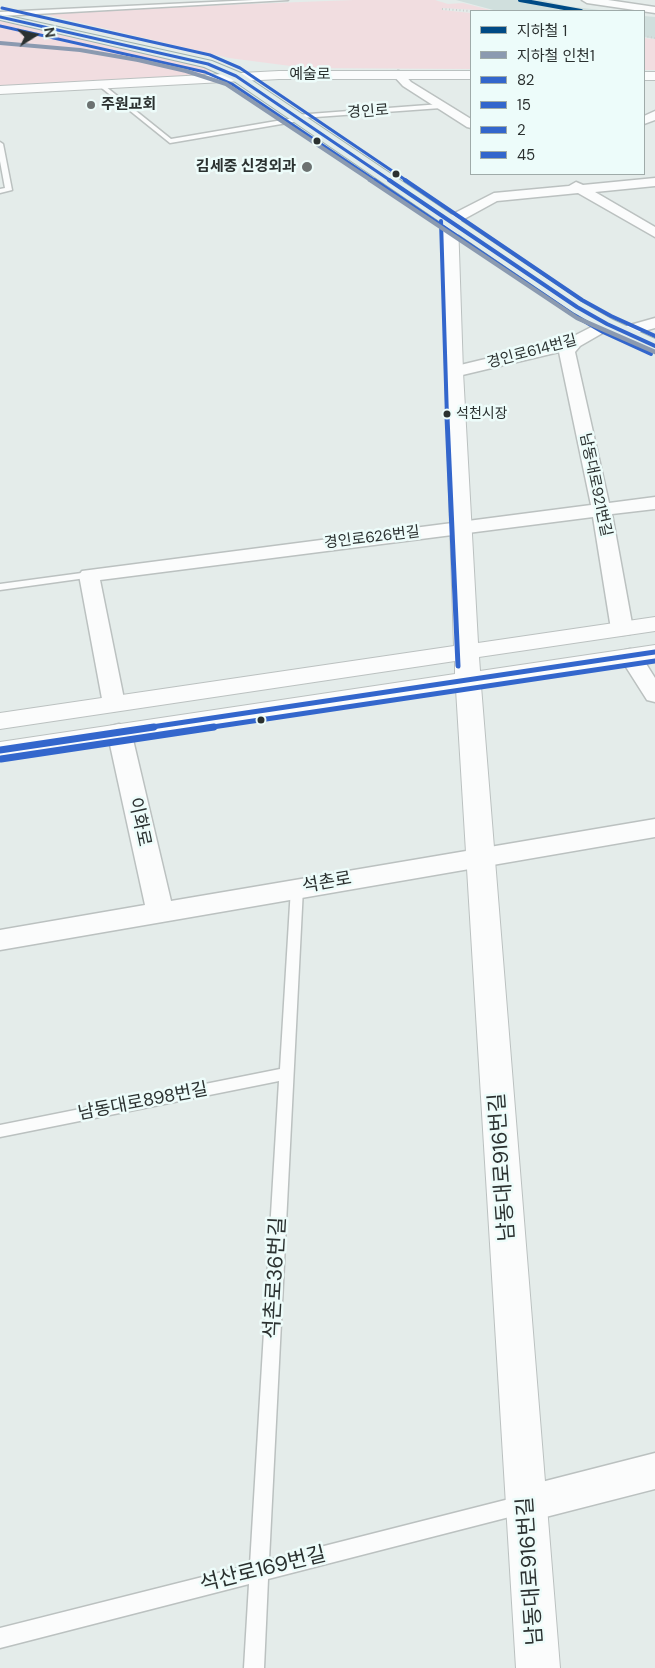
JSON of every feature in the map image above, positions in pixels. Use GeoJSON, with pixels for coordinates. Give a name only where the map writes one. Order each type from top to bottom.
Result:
{"type":"FeatureCollection","features":[{"type":"Feature","properties":{"kind":"main road","name":"경인로"},"geometry":{"type":"LineString","coordinates":[[0,15],[208,64],[236,76],[577,307],[614,328],[655,346]]}},
{"type":"Feature","properties":{"kind":"street"},"geometry":{"type":"LineString","coordinates":[[587,0],[655,10]]}},
{"type":"Feature","properties":{"kind":"street"},"geometry":{"type":"LineString","coordinates":[[398,74],[407,84],[470,123]]}},
{"type":"Feature","properties":{"kind":"street","name":"예술로"},"geometry":{"type":"LineString","coordinates":[[0,90],[236,76],[470,75]]}},
{"type":"Feature","properties":{"kind":"street"},"geometry":{"type":"LineString","coordinates":[[562,179],[655,233]]}},
{"type":"Feature","properties":{"kind":"street"},"geometry":{"type":"LineString","coordinates":[[450,221],[524,182]]}},
{"type":"Feature","properties":{"kind":"street"},"geometry":{"type":"LineString","coordinates":[[494,197],[655,182]]}},
{"type":"Feature","properties":{"kind":"street","name":"남동대로916번길"},"geometry":{"type":"LineString","coordinates":[[450,221],[454,372],[467,665],[538,1668]]}},
{"type":"Feature","properties":{"kind":"street","name":"경인로614번길"},"geometry":{"type":"LineString","coordinates":[[454,372],[574,344],[614,328],[655,323]]}},
{"type":"Feature","properties":{"kind":"street","name":"남동대로921번길"},"geometry":{"type":"LineString","coordinates":[[574,344],[567,352],[601,509],[622,629]]}},
{"type":"Feature","properties":{"kind":"street","name":"경인로626번길"},"geometry":{"type":"LineString","coordinates":[[89,575],[460,526],[655,503]]}},
{"type":"Feature","properties":{"kind":"street"},"geometry":{"type":"LineString","coordinates":[[89,575],[114,704]]}},
{"type":"Feature","properties":{"kind":"street"},"geometry":{"type":"LineString","coordinates":[[0,750],[119,731],[467,665],[622,629],[655,624]]}},
{"type":"Feature","properties":{"kind":"street"},"geometry":{"type":"LineString","coordinates":[[0,721],[114,704],[467,665],[630,656],[655,652]]}},
{"type":"Feature","properties":{"kind":"street"},"geometry":{"type":"LineString","coordinates":[[630,656],[655,695]]}},
{"type":"Feature","properties":{"kind":"street","name":"이화로"},"geometry":{"type":"LineString","coordinates":[[119,731],[160,912]]}},
{"type":"Feature","properties":{"kind":"street","name":"석촌로"},"geometry":{"type":"LineString","coordinates":[[0,940],[482,856],[655,828]]}},
{"type":"Feature","properties":{"kind":"street"},"geometry":{"type":"LineString","coordinates":[[526,1504],[655,1471]]}},
{"type":"Feature","properties":{"kind":"lane"},"geometry":{"type":"LineString","coordinates":[[0,15],[198,2],[285,0]]}},
{"type":"Feature","properties":{"kind":"lane","name":"경인로"},"geometry":{"type":"LineString","coordinates":[[100,84],[170,141],[298,118],[440,106]]}},
{"type":"Feature","properties":{"kind":"lane"},"geometry":{"type":"LineString","coordinates":[[0,144],[9,190],[0,191]]}},
{"type":"Feature","properties":{"kind":"lane"},"geometry":{"type":"LineString","coordinates":[[0,586],[89,575]]}},
{"type":"Feature","properties":{"kind":"lane","name":"석촌로36번길"},"geometry":{"type":"LineString","coordinates":[[254,1668],[297,888]]}},
{"type":"Feature","properties":{"kind":"lane","name":"남동대로898번길"},"geometry":{"type":"LineString","coordinates":[[0,1131],[287,1073]]}},
{"type":"Feature","properties":{"kind":"lane","name":"석산로169번길"},"geometry":{"type":"LineString","coordinates":[[0,1638],[526,1504]]}},
{"type":"Feature","properties":{"kind":"shaded area"},"geometry":{"type":"Polygon","coordinates":[[[354,0],[435,0],[448,4],[463,3],[490,10],[442,8],[442,10],[470,13],[470,69],[306,68],[229,58],[35,12],[354,0]]]}},
{"type":"Feature","properties":{"kind":"shaded area"},"geometry":{"type":"Polygon","coordinates":[[[456,0],[542,0],[567,6],[600,10],[493,10],[456,0]]]}},
{"type":"Feature","properties":{"kind":"shaded area"},"geometry":{"type":"Polygon","coordinates":[[[645,16],[655,17],[655,39],[645,37],[645,16]]]}},
{"type":"Feature","properties":{"kind":"shaded area"},"geometry":{"type":"Polygon","coordinates":[[[0,18],[208,64],[212,70],[211,73],[204,76],[0,90],[0,18]]]}},
{"type":"Feature","properties":{"kind":"shaded area"},"geometry":{"type":"Polygon","coordinates":[[[645,38],[655,39],[655,70],[645,70],[645,38]]]}},
{"type":"Feature","properties":{"kind":"railway"},"geometry":{"type":"LineString","coordinates":[[442,9],[470,11]]}},
{"type":"Feature","properties":{"kind":"railway"},"geometry":{"type":"LineString","coordinates":[[645,36],[655,38]]}},
{"type":"Feature","properties":{"kind":"metro line","name":"1"},"geometry":{"type":"LineString","coordinates":[[520,0],[575,10]]}},
{"type":"Feature","properties":{"kind":"metro line","name":"인천1"},"geometry":{"type":"LineString","coordinates":[[0,43],[80,50],[138,60],[186,71],[226,84],[577,318],[655,352]]}},
{"type":"Feature","properties":{"kind":"transit line","name":"2"},"geometry":{"type":"LineString","coordinates":[[2,8],[210,55],[240,68],[582,300],[611,316],[655,336]]}},
{"type":"Feature","properties":{"kind":"transit line","name":"82"},"geometry":{"type":"LineString","coordinates":[[0,17],[208,64],[236,76],[577,307],[607,324],[655,346]]}},
{"type":"Feature","properties":{"kind":"transit line","name":"15"},"geometry":{"type":"LineString","coordinates":[[0,26],[205,72],[232,84],[572,314],[603,332],[651,354]]}},
{"type":"Feature","properties":{"kind":"transit line","name":"15"},"geometry":{"type":"LineString","coordinates":[[441,221],[445,372],[458,666]]}},
{"type":"Feature","properties":{"kind":"transit line","name":"82"},"geometry":{"type":"LineString","coordinates":[[0,750],[655,652]]}},
{"type":"Feature","properties":{"kind":"transit line","name":"45"},"geometry":{"type":"LineString","coordinates":[[1,759],[655,661]]}},
{"type":"Feature","properties":{"kind":"place","name":"주원교회"},"geometry":{"type":"Point","coordinates":[91,105]}},
{"type":"Feature","properties":{"kind":"place","name":"김세중 신경외과"},"geometry":{"type":"Point","coordinates":[307,167]}},
{"type":"Feature","properties":{"kind":"place","name":"석천시장"},"geometry":{"type":"Point","coordinates":[447,414]}}]}
